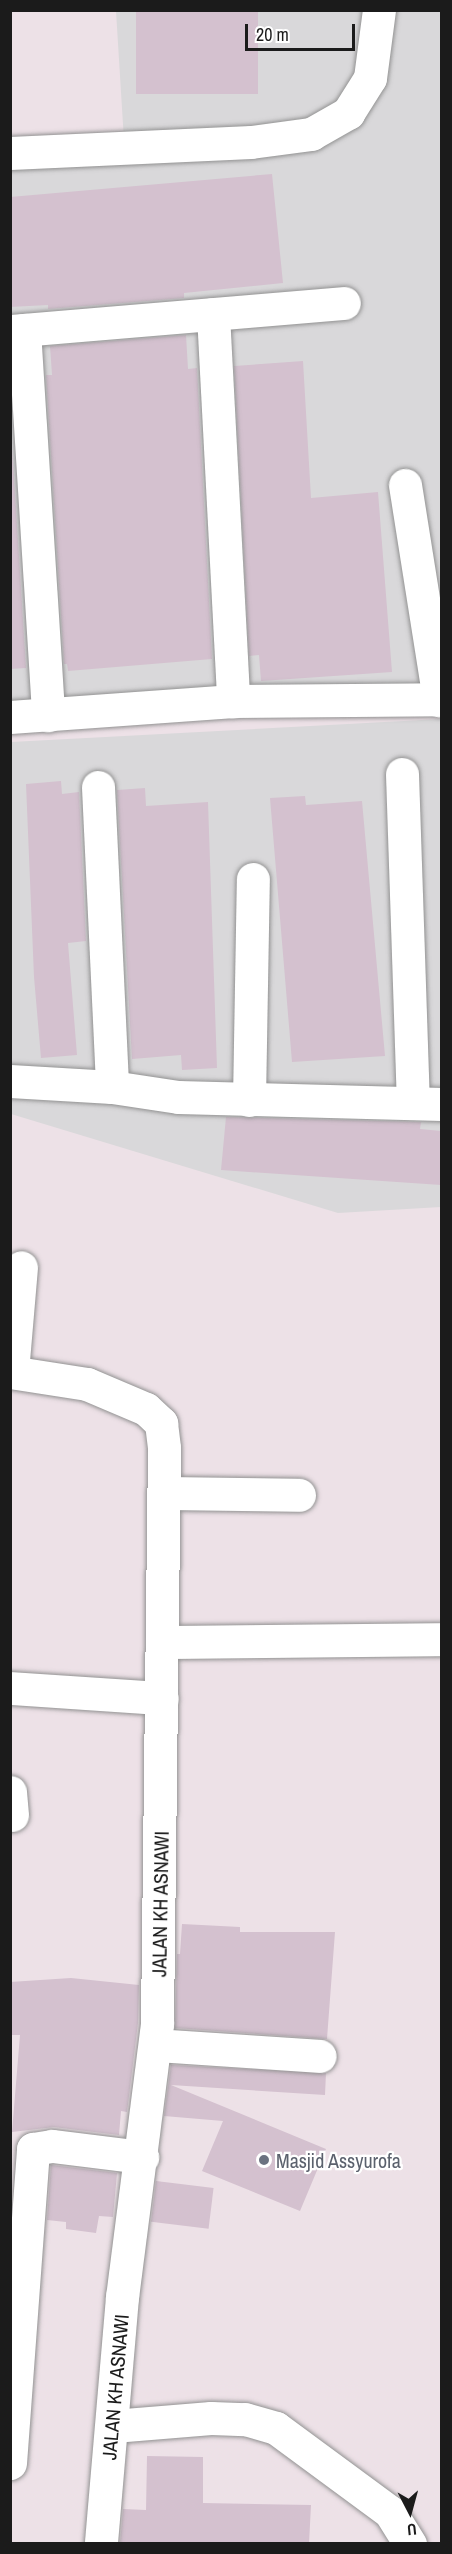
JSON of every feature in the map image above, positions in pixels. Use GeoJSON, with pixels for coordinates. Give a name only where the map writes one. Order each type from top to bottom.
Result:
{"type":"FeatureCollection","features":[{"type":"Feature","properties":{"kind":"street"},"geometry":{"type":"LineString","coordinates":[[10,153],[251,142],[310,134],[348,113],[370,78],[379,10]]}},
{"type":"Feature","properties":{"kind":"street"},"geometry":{"type":"LineString","coordinates":[[48,715],[17,330],[344,303]]}},
{"type":"Feature","properties":{"kind":"street"},"geometry":{"type":"LineString","coordinates":[[213,314],[233,701]]}},
{"type":"Feature","properties":{"kind":"street"},"geometry":{"type":"LineString","coordinates":[[10,717],[233,701],[440,700],[405,485]]}},
{"type":"Feature","properties":{"kind":"street"},"geometry":{"type":"LineString","coordinates":[[10,1081],[112,1087],[178,1097],[427,1103],[402,774]]}},
{"type":"Feature","properties":{"kind":"street"},"geometry":{"type":"LineString","coordinates":[[98,787],[112,1087]]}},
{"type":"Feature","properties":{"kind":"street"},"geometry":{"type":"LineString","coordinates":[[249,1100],[253,879]]}},
{"type":"Feature","properties":{"kind":"street"},"geometry":{"type":"LineString","coordinates":[[11,1372],[21,1267]]}},
{"type":"Feature","properties":{"kind":"street","name":"JALAN KH ASNAWI"},"geometry":{"type":"LineString","coordinates":[[11,1372],[87,1383],[146,1410],[160,1422],[164,1492],[160,1954],[155,2045],[122,2297],[113,2426],[101,2544]]}},
{"type":"Feature","properties":{"kind":"street"},"geometry":{"type":"LineString","coordinates":[[164,1492],[299,1495]]}},
{"type":"Feature","properties":{"kind":"street"},"geometry":{"type":"LineString","coordinates":[[162,1642],[441,1639]]}},
{"type":"Feature","properties":{"kind":"street"},"geometry":{"type":"LineString","coordinates":[[10,1688],[162,1698]]}},
{"type":"Feature","properties":{"kind":"street"},"geometry":{"type":"LineString","coordinates":[[155,2045],[320,2056]]}},
{"type":"Feature","properties":{"kind":"street"},"geometry":{"type":"LineString","coordinates":[[10,2463],[26,2201],[33,2149],[52,2146],[142,2157]]}},
{"type":"Feature","properties":{"kind":"street"},"geometry":{"type":"LineString","coordinates":[[113,2426],[210,2418],[245,2419],[276,2428],[390,2512],[410,2544]]}},
{"type":"Feature","properties":{"kind":"shaded area"},"geometry":{"type":"Polygon","coordinates":[[[116,11],[441,11],[441,683],[11,704],[10,167],[125,157],[116,11]]]}},
{"type":"Feature","properties":{"kind":"shaded area"},"geometry":{"type":"Polygon","coordinates":[[[441,719],[441,1207],[338,1213],[11,1114],[11,742],[441,719]]]}},
{"type":"Feature","properties":{"kind":"building"},"geometry":{"type":"Polygon","coordinates":[[[136,10],[258,10],[258,94],[136,94],[136,10]]]}},
{"type":"Feature","properties":{"kind":"building"},"geometry":{"type":"Polygon","coordinates":[[[272,174],[283,283],[184,293],[184,298],[48,309],[48,305],[10,307],[10,197],[272,174]]]}},
{"type":"Feature","properties":{"kind":"building"},"geometry":{"type":"Polygon","coordinates":[[[186,335],[188,369],[197,368],[212,659],[68,671],[67,664],[64,664],[46,375],[52,375],[50,346],[186,335]]]}},
{"type":"Feature","properties":{"kind":"building"},"geometry":{"type":"Polygon","coordinates":[[[303,361],[311,498],[378,492],[392,672],[261,681],[259,655],[249,656],[234,366],[303,361]]]}},
{"type":"Feature","properties":{"kind":"building"},"geometry":{"type":"Polygon","coordinates":[[[10,415],[26,668],[10,669],[10,415]]]}},
{"type":"Feature","properties":{"kind":"building"},"geometry":{"type":"Polygon","coordinates":[[[61,781],[62,794],[79,792],[86,941],[68,943],[77,1055],[41,1058],[34,977],[26,784],[61,781]]]}},
{"type":"Feature","properties":{"kind":"building"},"geometry":{"type":"Polygon","coordinates":[[[145,788],[146,806],[208,802],[217,1068],[182,1070],[181,1055],[132,1059],[117,790],[145,788]]]}},
{"type":"Feature","properties":{"kind":"building"},"geometry":{"type":"Polygon","coordinates":[[[305,796],[306,805],[362,801],[385,1056],[292,1062],[270,798],[305,796]]]}},
{"type":"Feature","properties":{"kind":"building"},"geometry":{"type":"Polygon","coordinates":[[[226,1117],[421,1122],[420,1129],[441,1131],[441,1185],[221,1170],[226,1117]]]}},
{"type":"Feature","properties":{"kind":"building"},"geometry":{"type":"Polygon","coordinates":[[[182,1924],[240,1927],[240,1932],[335,1932],[327,2039],[175,2028],[177,1954],[180,1954],[182,1924]]]}},
{"type":"Feature","properties":{"kind":"building"},"geometry":{"type":"Polygon","coordinates":[[[71,1978],[139,1985],[138,2023],[127,2112],[121,2111],[119,2135],[54,2127],[12,2132],[20,2035],[10,2035],[10,1982],[71,1978]]]}},
{"type":"Feature","properties":{"kind":"building","name":"Masjid Assyurofa"},"geometry":{"type":"Polygon","coordinates":[[[171,2065],[326,2073],[325,2095],[171,2085],[326,2149],[300,2211],[202,2171],[223,2121],[164,2116],[171,2065]]]}},
{"type":"Feature","properties":{"kind":"building"},"geometry":{"type":"Polygon","coordinates":[[[51,2165],[117,2173],[113,2217],[99,2216],[96,2233],[66,2229],[66,2222],[47,2220],[51,2165]]]}},
{"type":"Feature","properties":{"kind":"building"},"geometry":{"type":"Polygon","coordinates":[[[156,2181],[214,2188],[209,2229],[151,2222],[156,2181]]]}},
{"type":"Feature","properties":{"kind":"building"},"geometry":{"type":"Polygon","coordinates":[[[147,2456],[203,2457],[203,2503],[311,2505],[309,2544],[120,2544],[123,2509],[146,2510],[147,2456]]]}},
{"type":"Feature","properties":{"kind":"place","name":"Masjid Assyurofa"},"geometry":{"type":"Point","coordinates":[264,2160]}}]}
